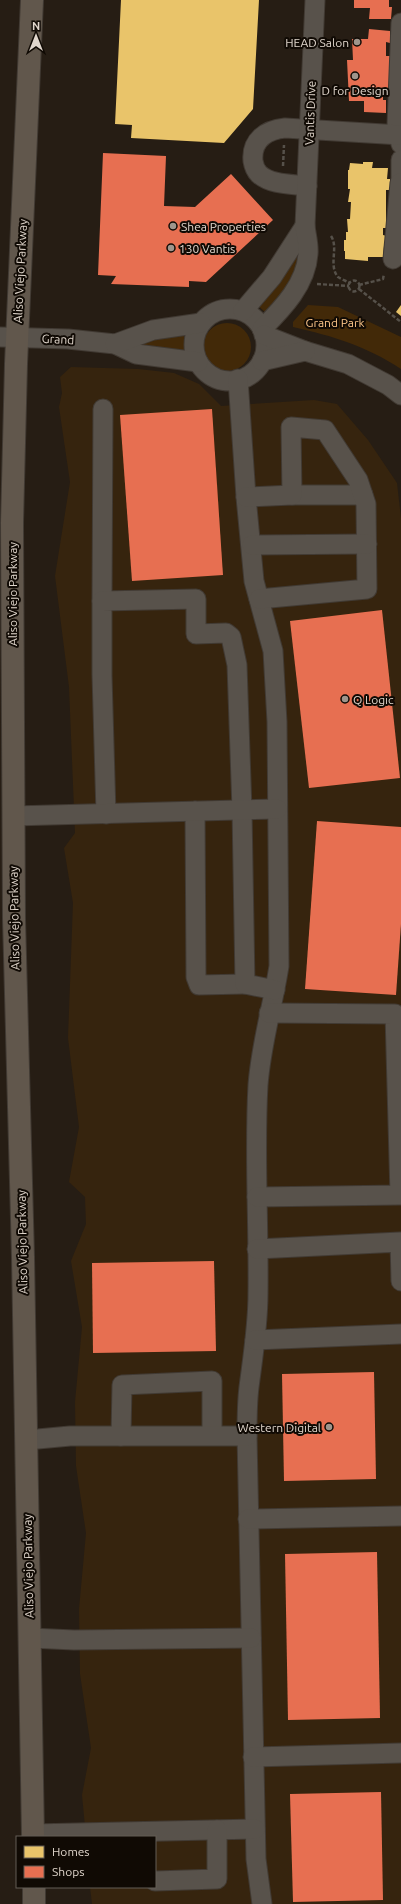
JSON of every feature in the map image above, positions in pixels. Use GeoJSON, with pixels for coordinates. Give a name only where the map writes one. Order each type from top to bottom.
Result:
{"type":"FeatureCollection","features":[{"type":"Feature","properties":{"kind":"main road","name":"Aliso Viejo Parkway"},"geometry":{"type":"LineString","coordinates":[[32,0],[8,337],[12,523],[14,919],[33,1835]]}},
{"type":"Feature","properties":{"kind":"main road"},"geometry":{"type":"LineString","coordinates":[[34,1888],[34,1904]]}},
{"type":"Feature","properties":{"kind":"street","name":"Vantis Drive"},"geometry":{"type":"LineString","coordinates":[[263,332],[292,295],[304,276],[308,253],[305,226],[315,0]]}},
{"type":"Feature","properties":{"kind":"street"},"geometry":{"type":"LineString","coordinates":[[307,186],[280,183],[264,177],[254,168],[253,157],[254,148],[257,141],[273,130],[309,128],[400,138],[397,125],[401,23]]}},
{"type":"Feature","properties":{"kind":"street"},"geometry":{"type":"LineString","coordinates":[[388,265],[401,183],[401,160]]}},
{"type":"Feature","properties":{"kind":"street"},"geometry":{"type":"LineString","coordinates":[[243,311],[272,277],[305,226]]}},
{"type":"Feature","properties":{"kind":"street"},"geometry":{"type":"LineString","coordinates":[[232,309],[243,311],[258,322],[263,332],[266,340],[262,361],[256,369],[248,375],[238,379],[227,380],[215,378],[198,362],[194,342],[196,332],[201,323],[210,315],[220,310],[232,309]]}},
{"type":"Feature","properties":{"kind":"street","name":"Grand"},"geometry":{"type":"LineString","coordinates":[[115,344],[153,330],[201,323]]}},
{"type":"Feature","properties":{"kind":"street"},"geometry":{"type":"LineString","coordinates":[[263,332],[305,351],[348,364],[388,385],[401,395]]}},
{"type":"Feature","properties":{"kind":"street","name":"Grand"},"geometry":{"type":"LineString","coordinates":[[8,337],[63,338],[115,344],[136,354],[198,362]]}},
{"type":"Feature","properties":{"kind":"street"},"geometry":{"type":"LineString","coordinates":[[262,361],[305,351]]}},
{"type":"Feature","properties":{"kind":"street"},"geometry":{"type":"LineString","coordinates":[[238,379],[246,497],[252,546],[254,581],[273,651],[277,722],[279,966],[269,1014],[258,1084],[258,1294],[255,1340],[249,1389],[247,1436],[255,1829],[256,1859],[262,1904]]}},
{"type":"Feature","properties":{"kind":"street"},"geometry":{"type":"LineString","coordinates":[[103,409],[101,553],[102,675],[106,814]]}},
{"type":"Feature","properties":{"kind":"street"},"geometry":{"type":"LineString","coordinates":[[259,599],[367,589],[366,504],[358,480],[326,430],[291,427],[292,495]]}},
{"type":"Feature","properties":{"kind":"street"},"geometry":{"type":"LineString","coordinates":[[246,497],[292,495],[363,495]]}},
{"type":"Feature","properties":{"kind":"street"},"geometry":{"type":"LineString","coordinates":[[252,546],[367,544]]}},
{"type":"Feature","properties":{"kind":"street"},"geometry":{"type":"LineString","coordinates":[[102,601],[196,599],[196,634],[226,633],[231,637],[237,665],[242,810],[245,984]]}},
{"type":"Feature","properties":{"kind":"street"},"geometry":{"type":"LineString","coordinates":[[13,816],[277,810]]}},
{"type":"Feature","properties":{"kind":"street"},"geometry":{"type":"LineString","coordinates":[[196,811],[196,977],[199,985],[245,984],[275,990]]}},
{"type":"Feature","properties":{"kind":"street"},"geometry":{"type":"LineString","coordinates":[[257,1197],[400,1195],[395,1014],[269,1014]]}},
{"type":"Feature","properties":{"kind":"street"},"geometry":{"type":"LineString","coordinates":[[257,1249],[400,1242],[401,1281]]}},
{"type":"Feature","properties":{"kind":"street"},"geometry":{"type":"LineString","coordinates":[[255,1340],[401,1334]]}},
{"type":"Feature","properties":{"kind":"street"},"geometry":{"type":"LineString","coordinates":[[120,1436],[122,1385],[212,1381],[212,1435]]}},
{"type":"Feature","properties":{"kind":"street"},"geometry":{"type":"LineString","coordinates":[[26,1440],[70,1436],[247,1436]]}},
{"type":"Feature","properties":{"kind":"street"},"geometry":{"type":"LineString","coordinates":[[248,1519],[401,1516]]}},
{"type":"Feature","properties":{"kind":"street"},"geometry":{"type":"LineString","coordinates":[[30,1638],[74,1640],[251,1638]]}},
{"type":"Feature","properties":{"kind":"street"},"geometry":{"type":"LineString","coordinates":[[253,1757],[401,1753]]}},
{"type":"Feature","properties":{"kind":"street"},"geometry":{"type":"LineString","coordinates":[[33,1835],[127,1834],[255,1829]]}},
{"type":"Feature","properties":{"kind":"street"},"geometry":{"type":"LineString","coordinates":[[156,1882],[217,1879],[217,1830]]}},
{"type":"Feature","properties":{"kind":"path"},"geometry":{"type":"LineString","coordinates":[[283,169],[284,141]]}},
{"type":"Feature","properties":{"kind":"path"},"geometry":{"type":"LineString","coordinates":[[331,236],[334,242],[334,268],[338,277],[349,285],[353,292],[359,289]]}},
{"type":"Feature","properties":{"kind":"path"},"geometry":{"type":"LineString","coordinates":[[359,285],[382,279],[388,265]]}},
{"type":"Feature","properties":{"kind":"path"},"geometry":{"type":"LineString","coordinates":[[317,284],[349,285],[356,281],[359,285],[359,289]]}},
{"type":"Feature","properties":{"kind":"path"},"geometry":{"type":"LineString","coordinates":[[359,289],[401,322]]}},
{"type":"Feature","properties":{"kind":"shaded area"},"geometry":{"type":"Polygon","coordinates":[[[71,367],[138,369],[174,373],[199,384],[221,406],[314,400],[337,404],[368,440],[397,483],[401,518],[401,1904],[92,1904],[90,1888],[156,1888],[156,1836],[86,1836],[82,1795],[91,1748],[80,1674],[79,1609],[86,1533],[76,1466],[75,1402],[82,1327],[71,1261],[86,1224],[85,1197],[69,1182],[79,1127],[68,1038],[73,903],[64,848],[75,833],[69,687],[55,576],[70,482],[59,407],[62,393],[60,377],[71,367]]]}},
{"type":"Feature","properties":{"kind":"green space"},"geometry":{"type":"Polygon","coordinates":[[[297,254],[300,254],[302,257],[288,286],[265,312],[255,303],[297,254]]]}},
{"type":"Feature","properties":{"kind":"green space","name":"Grand Park"},"geometry":{"type":"Polygon","coordinates":[[[308,305],[338,307],[401,337],[401,369],[362,348],[322,334],[293,327],[293,322],[308,305]]]}},
{"type":"Feature","properties":{"kind":"green space"},"geometry":{"type":"Polygon","coordinates":[[[227,323],[236,325],[244,330],[249,338],[251,347],[249,356],[244,364],[236,369],[227,371],[218,369],[210,364],[205,356],[203,347],[205,338],[210,330],[218,325],[227,323]]]}},
{"type":"Feature","properties":{"kind":"green space"},"geometry":{"type":"Polygon","coordinates":[[[184,333],[185,352],[130,344],[184,333]]]}},
{"type":"Feature","properties":{"kind":"building: Homes"},"geometry":{"type":"Polygon","coordinates":[[[121,0],[259,0],[253,109],[224,143],[131,138],[132,125],[115,124],[121,0]]]}},
{"type":"Feature","properties":{"kind":"building: Homes"},"geometry":{"type":"Polygon","coordinates":[[[363,162],[373,162],[372,168],[388,168],[387,179],[390,179],[390,190],[386,190],[386,228],[383,228],[383,235],[387,236],[386,246],[384,246],[383,257],[368,257],[368,261],[345,259],[344,251],[344,240],[346,240],[346,232],[348,232],[347,219],[350,219],[351,202],[348,202],[350,189],[348,189],[348,170],[350,163],[363,164],[363,162]]]}},
{"type":"Feature","properties":{"kind":"building: Homes"},"geometry":{"type":"Polygon","coordinates":[[[401,305],[401,316],[396,312],[401,305]]]}},
{"type":"Feature","properties":{"kind":"building: Shops"},"geometry":{"type":"Polygon","coordinates":[[[354,0],[389,0],[389,7],[392,7],[391,19],[369,19],[370,8],[354,8],[354,0]]]}},
{"type":"Feature","properties":{"kind":"building: Shops"},"geometry":{"type":"Polygon","coordinates":[[[369,29],[390,31],[390,43],[386,42],[386,56],[394,56],[390,92],[383,91],[383,100],[386,100],[386,113],[364,112],[364,101],[349,101],[347,60],[353,60],[352,39],[368,39],[369,29]]]}},
{"type":"Feature","properties":{"kind":"building: Shops","name":"130 Vantis"},"geometry":{"type":"Polygon","coordinates":[[[103,153],[166,156],[164,206],[195,207],[231,174],[273,220],[206,282],[189,281],[189,287],[111,284],[116,276],[98,275],[103,153]]]}},
{"type":"Feature","properties":{"kind":"building: Shops"},"geometry":{"type":"Polygon","coordinates":[[[212,409],[223,575],[132,581],[120,415],[212,409]]]}},
{"type":"Feature","properties":{"kind":"building: Shops","name":"Q Logic"},"geometry":{"type":"Polygon","coordinates":[[[382,610],[400,778],[309,788],[290,621],[382,610]]]}},
{"type":"Feature","properties":{"kind":"building: Shops"},"geometry":{"type":"Polygon","coordinates":[[[317,821],[401,827],[401,924],[396,995],[305,989],[317,821]]]}},
{"type":"Feature","properties":{"kind":"building: Shops"},"geometry":{"type":"Polygon","coordinates":[[[214,1261],[216,1351],[93,1353],[92,1263],[214,1261]]]}},
{"type":"Feature","properties":{"kind":"building: Shops","name":"Western Digital"},"geometry":{"type":"Polygon","coordinates":[[[374,1372],[376,1479],[284,1481],[282,1374],[374,1372]]]}},
{"type":"Feature","properties":{"kind":"building: Shops"},"geometry":{"type":"Polygon","coordinates":[[[377,1552],[380,1718],[288,1720],[285,1554],[377,1552]]]}},
{"type":"Feature","properties":{"kind":"building: Shops"},"geometry":{"type":"Polygon","coordinates":[[[381,1792],[383,1900],[293,1902],[290,1794],[381,1792]]]}},
{"type":"Feature","properties":{"kind":"place","name":"HEAD Salon"},"geometry":{"type":"Point","coordinates":[357,42]}},
{"type":"Feature","properties":{"kind":"place","name":"D for Design"},"geometry":{"type":"Point","coordinates":[355,76]}},
{"type":"Feature","properties":{"kind":"place","name":"Shea Properties"},"geometry":{"type":"Point","coordinates":[173,226]}},
{"type":"Feature","properties":{"kind":"place","name":"130 Vantis"},"geometry":{"type":"Point","coordinates":[171,248]}},
{"type":"Feature","properties":{"kind":"place","name":"Q Logic"},"geometry":{"type":"Point","coordinates":[345,699]}},
{"type":"Feature","properties":{"kind":"place","name":"Western Digital"},"geometry":{"type":"Point","coordinates":[329,1427]}}]}
